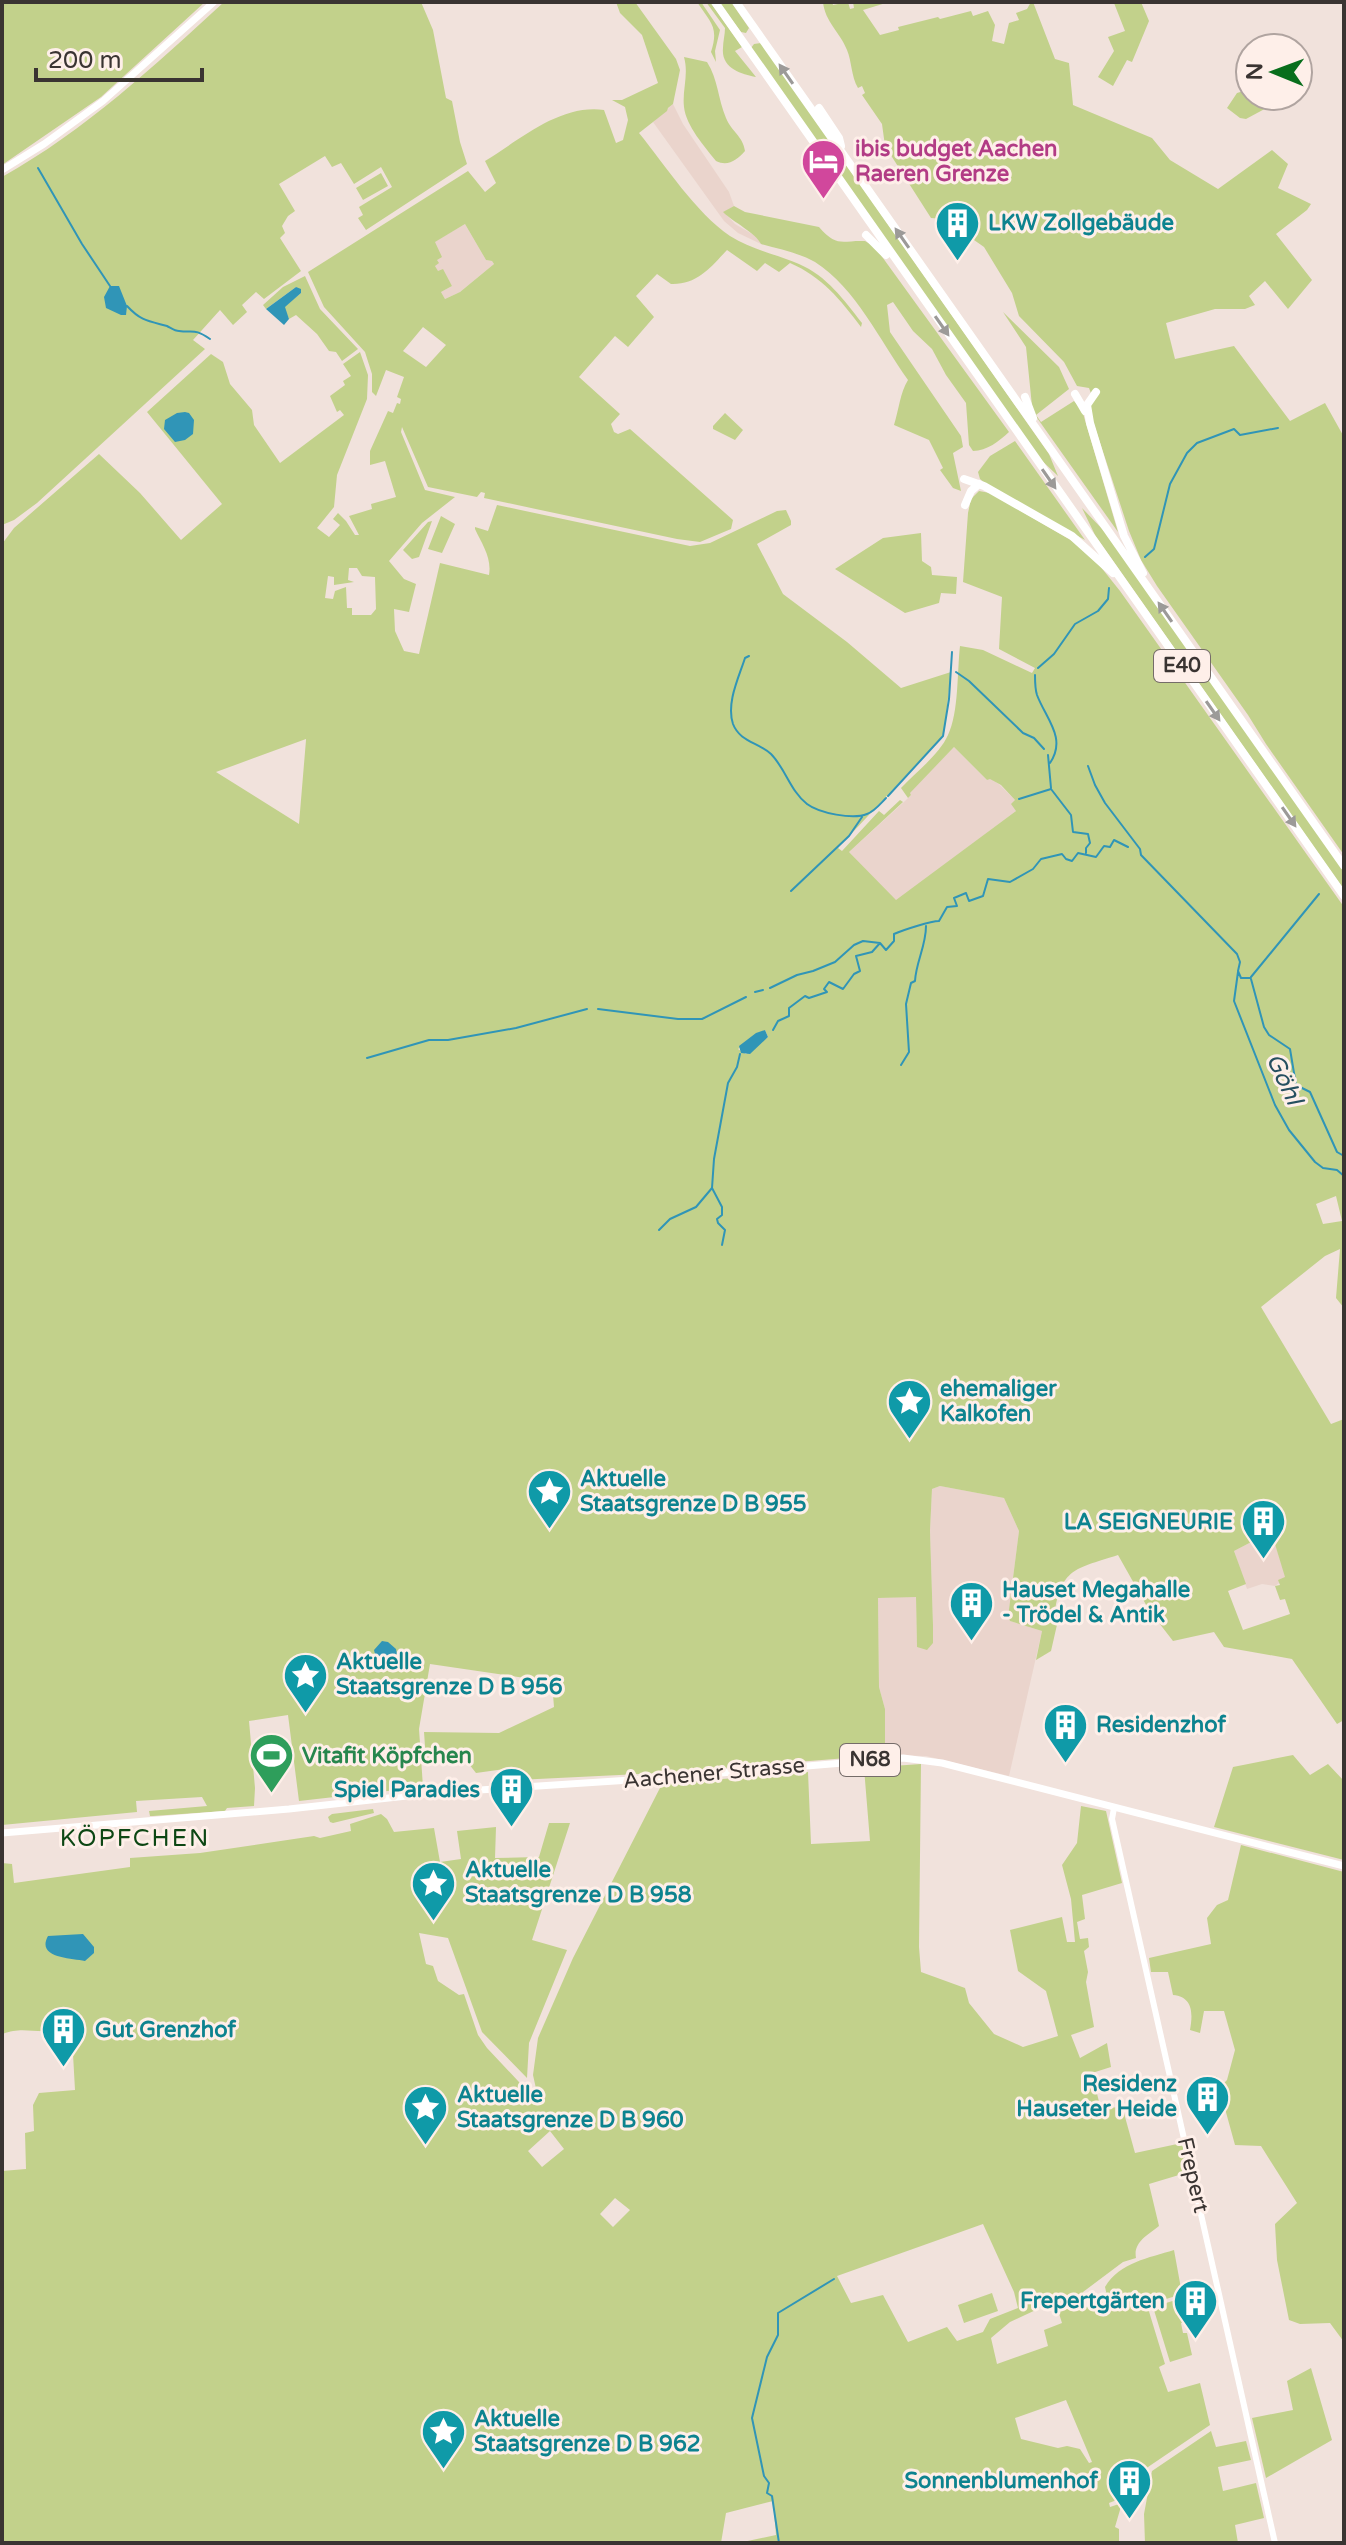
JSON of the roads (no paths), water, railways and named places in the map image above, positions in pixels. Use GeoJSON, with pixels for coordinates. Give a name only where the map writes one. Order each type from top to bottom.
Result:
{"type":"FeatureCollection","features":[{"type":"Feature","properties":{"kind":"highway","name":"E40"},"geometry":{"type":"LineString","coordinates":[[715,2],[1344,896]]}},
{"type":"Feature","properties":{"kind":"highway","name":"E40"},"geometry":{"type":"LineString","coordinates":[[736,2],[1344,866]]}},
{"type":"Feature","properties":{"kind":"highway"},"geometry":{"type":"LineString","coordinates":[[819,108],[839,138],[844,155]]}},
{"type":"Feature","properties":{"kind":"highway"},"geometry":{"type":"LineString","coordinates":[[866,235],[885,255],[897,262]]}},
{"type":"Feature","properties":{"kind":"highway"},"geometry":{"type":"LineString","coordinates":[[1096,392],[1087,405],[1090,423],[1120,524],[1147,585]]}},
{"type":"Feature","properties":{"kind":"highway"},"geometry":{"type":"LineString","coordinates":[[1075,394],[1090,423]]}},
{"type":"Feature","properties":{"kind":"highway"},"geometry":{"type":"LineString","coordinates":[[1025,397],[1038,430]]}},
{"type":"Feature","properties":{"kind":"highway"},"geometry":{"type":"LineString","coordinates":[[964,479],[979,484],[1072,536],[1120,578]]}},
{"type":"Feature","properties":{"kind":"highway"},"geometry":{"type":"LineString","coordinates":[[965,505],[971,491],[979,484]]}},
{"type":"Feature","properties":{"kind":"main road"},"geometry":{"type":"LineString","coordinates":[[2,170],[103,101],[214,2]]}},
{"type":"Feature","properties":{"kind":"main road","name":"Aachener Strasse"},"geometry":{"type":"LineString","coordinates":[[2,1833],[462,1791],[903,1758],[942,1763],[1344,1866]]}},
{"type":"Feature","properties":{"kind":"street","name":"Frepert"},"geometry":{"type":"LineString","coordinates":[[1114,1808],[1112,1819],[1275,2543]]}},
{"type":"Feature","properties":{"kind":"water"},"geometry":{"type":"Polygon","coordinates":[[[110,286],[119,286],[127,306],[126,315],[106,308],[104,297],[110,286]]]}},
{"type":"Feature","properties":{"kind":"water"},"geometry":{"type":"Polygon","coordinates":[[[296,287],[301,289],[301,293],[285,307],[289,319],[284,325],[266,309],[296,287]]]}},
{"type":"Feature","properties":{"kind":"water"},"geometry":{"type":"Polygon","coordinates":[[[185,412],[194,420],[193,434],[175,442],[164,429],[165,420],[185,412]]]}},
{"type":"Feature","properties":{"kind":"water"},"geometry":{"type":"Polygon","coordinates":[[[765,1030],[768,1037],[750,1054],[741,1053],[739,1046],[765,1030]]]}},
{"type":"Feature","properties":{"kind":"water"},"geometry":{"type":"Polygon","coordinates":[[[382,1641],[388,1642],[397,1654],[382,1665],[377,1662],[374,1650],[382,1641]]]}},
{"type":"Feature","properties":{"kind":"water"},"geometry":{"type":"Polygon","coordinates":[[[83,1934],[94,1947],[94,1953],[85,1961],[56,1956],[47,1949],[48,1936],[83,1934]]]}},
{"type":"Feature","properties":{"kind":"waterway"},"geometry":{"type":"LineString","coordinates":[[38,168],[110,286]]}},
{"type":"Feature","properties":{"kind":"waterway"},"geometry":{"type":"LineString","coordinates":[[127,306],[145,320],[178,331],[197,332],[210,339]]}},
{"type":"Feature","properties":{"kind":"waterway","name":"Göhl"},"geometry":{"type":"LineString","coordinates":[[1145,557],[1154,549],[1170,484],[1187,453],[1197,443],[1234,429],[1240,435],[1278,428]]}},
{"type":"Feature","properties":{"kind":"waterway","name":"Göhl"},"geometry":{"type":"LineString","coordinates":[[1038,668],[1054,654],[1075,624],[1098,611],[1108,599],[1109,588]]}},
{"type":"Feature","properties":{"kind":"waterway"},"geometry":{"type":"LineString","coordinates":[[888,796],[943,736],[952,652]]}},
{"type":"Feature","properties":{"kind":"waterway","name":"Göhl"},"geometry":{"type":"LineString","coordinates":[[749,656],[745,658],[734,690],[731,708],[733,724],[745,738],[771,754],[801,799],[819,810],[836,815],[861,816],[870,813],[886,798]]}},
{"type":"Feature","properties":{"kind":"waterway"},"geometry":{"type":"LineString","coordinates":[[956,672],[1044,749]]}},
{"type":"Feature","properties":{"kind":"waterway","name":"Göhl"},"geometry":{"type":"LineString","coordinates":[[1035,675],[1037,695],[1056,737],[1055,754],[1050,763]]}},
{"type":"Feature","properties":{"kind":"waterway"},"geometry":{"type":"LineString","coordinates":[[1048,755],[1051,788]]}},
{"type":"Feature","properties":{"kind":"waterway","name":"Göhl"},"geometry":{"type":"LineString","coordinates":[[1088,766],[1105,803],[1140,849],[1141,855],[1237,954],[1241,978],[1250,978]]}},
{"type":"Feature","properties":{"kind":"waterway","name":"Göhl"},"geometry":{"type":"LineString","coordinates":[[1019,799],[1051,789],[1071,815],[1073,832],[1088,834],[1090,843],[1086,853]]}},
{"type":"Feature","properties":{"kind":"waterway","name":"Göhl"},"geometry":{"type":"LineString","coordinates":[[791,891],[849,836],[862,817]]}},
{"type":"Feature","properties":{"kind":"waterway","name":"Göhl"},"geometry":{"type":"LineString","coordinates":[[773,1030],[778,1021],[789,1016],[789,1008],[805,996],[809,998],[827,992],[824,989],[829,982],[843,989],[860,971],[856,956],[872,952],[880,943],[886,950],[894,941],[894,934],[939,921],[947,907],[957,906],[954,898],[966,893],[969,901],[983,896],[988,879],[1010,882],[1033,869],[1041,859],[1062,854],[1072,861],[1078,853],[1096,857],[1104,846],[1110,847],[1114,840],[1128,847]]}},
{"type":"Feature","properties":{"kind":"waterway","name":"Göhl"},"geometry":{"type":"LineString","coordinates":[[1251,977],[1319,894]]}},
{"type":"Feature","properties":{"kind":"waterway","name":"Göhl"},"geometry":{"type":"LineString","coordinates":[[901,1065],[909,1052],[906,1004],[911,983],[915,981],[926,926]]}},
{"type":"Feature","properties":{"kind":"waterway"},"geometry":{"type":"LineString","coordinates":[[770,988],[835,962],[863,941],[880,943]]}},
{"type":"Feature","properties":{"kind":"waterway","name":"Göhl"},"geometry":{"type":"LineString","coordinates":[[1238,972],[1234,1001],[1275,1105],[1289,1130],[1315,1162],[1344,1176]]}},
{"type":"Feature","properties":{"kind":"waterway","name":"Göhl"},"geometry":{"type":"LineString","coordinates":[[1251,979],[1264,1027],[1269,1035],[1290,1049],[1296,1085],[1310,1092],[1337,1152],[1344,1156]]}},
{"type":"Feature","properties":{"kind":"waterway"},"geometry":{"type":"LineString","coordinates":[[755,992],[763,990]]}},
{"type":"Feature","properties":{"kind":"waterway"},"geometry":{"type":"LineString","coordinates":[[598,1009],[702,1019],[746,997]]}},
{"type":"Feature","properties":{"kind":"waterway"},"geometry":{"type":"LineString","coordinates":[[367,1058],[429,1040],[448,1040],[516,1028],[587,1009]]}},
{"type":"Feature","properties":{"kind":"waterway"},"geometry":{"type":"LineString","coordinates":[[659,1230],[670,1219],[696,1207],[712,1188],[728,1083],[740,1054]]}},
{"type":"Feature","properties":{"kind":"waterway"},"geometry":{"type":"LineString","coordinates":[[712,1188],[722,1207],[722,1215],[717,1219],[725,1230],[722,1245]]}},
{"type":"Feature","properties":{"kind":"waterway"},"geometry":{"type":"LineString","coordinates":[[779,2543],[772,2496],[767,2493],[769,2483],[764,2476],[752,2418],[767,2357],[778,2335],[778,2313],[834,2279]]}},
{"type":"Feature","properties":{"kind":"place","name":"ibis budget Aachen Raeren Grenze"},"geometry":{"type":"Point","coordinates":[824,201]}},
{"type":"Feature","properties":{"kind":"place","name":"LKW Zollgebäude"},"geometry":{"type":"Point","coordinates":[957,262]}},
{"type":"Feature","properties":{"kind":"place","name":"ehemaliger Kalkofen"},"geometry":{"type":"Point","coordinates":[909,1441]}},
{"type":"Feature","properties":{"kind":"place","name":"Aktuelle Staatsgrenze D B 955"},"geometry":{"type":"Point","coordinates":[549,1531]}},
{"type":"Feature","properties":{"kind":"place","name":"LA SEIGNEURIE"},"geometry":{"type":"Point","coordinates":[1264,1561]}},
{"type":"Feature","properties":{"kind":"place","name":"Hauset Megahalle - Trödel & Antik"},"geometry":{"type":"Point","coordinates":[971,1642]}},
{"type":"Feature","properties":{"kind":"place","name":"Aktuelle Staatsgrenze D B 956"},"geometry":{"type":"Point","coordinates":[305,1714]}},
{"type":"Feature","properties":{"kind":"place","name":"Residenzhof"},"geometry":{"type":"Point","coordinates":[1065,1764]}},
{"type":"Feature","properties":{"kind":"place","name":"Vitafit Köpfchen"},"geometry":{"type":"Point","coordinates":[271,1795]}},
{"type":"Feature","properties":{"kind":"place","name":"Spiel Paradies"},"geometry":{"type":"Point","coordinates":[511,1829]}},
{"type":"Feature","properties":{"kind":"place","name":"Aktuelle Staatsgrenze D B 958"},"geometry":{"type":"Point","coordinates":[434,1922]}},
{"type":"Feature","properties":{"kind":"place","name":"Gut Grenzhof"},"geometry":{"type":"Point","coordinates":[64,2069]}},
{"type":"Feature","properties":{"kind":"place","name":"Residenz Hauseter Heide"},"geometry":{"type":"Point","coordinates":[1208,2136]}},
{"type":"Feature","properties":{"kind":"place","name":"Aktuelle Staatsgrenze D B 960"},"geometry":{"type":"Point","coordinates":[426,2147]}},
{"type":"Feature","properties":{"kind":"place","name":"Frepertgärten"},"geometry":{"type":"Point","coordinates":[1196,2340]}},
{"type":"Feature","properties":{"kind":"place","name":"Aktuelle Staatsgrenze D B 962"},"geometry":{"type":"Point","coordinates":[443,2471]}},
{"type":"Feature","properties":{"kind":"place","name":"Sonnenblumenhof"},"geometry":{"type":"Point","coordinates":[1129,2520]}},
{"type":"Feature","properties":{"kind":"district","name":"KÖPFCHEN"},"geometry":{"type":"Point","coordinates":[135,1838]}}]}
